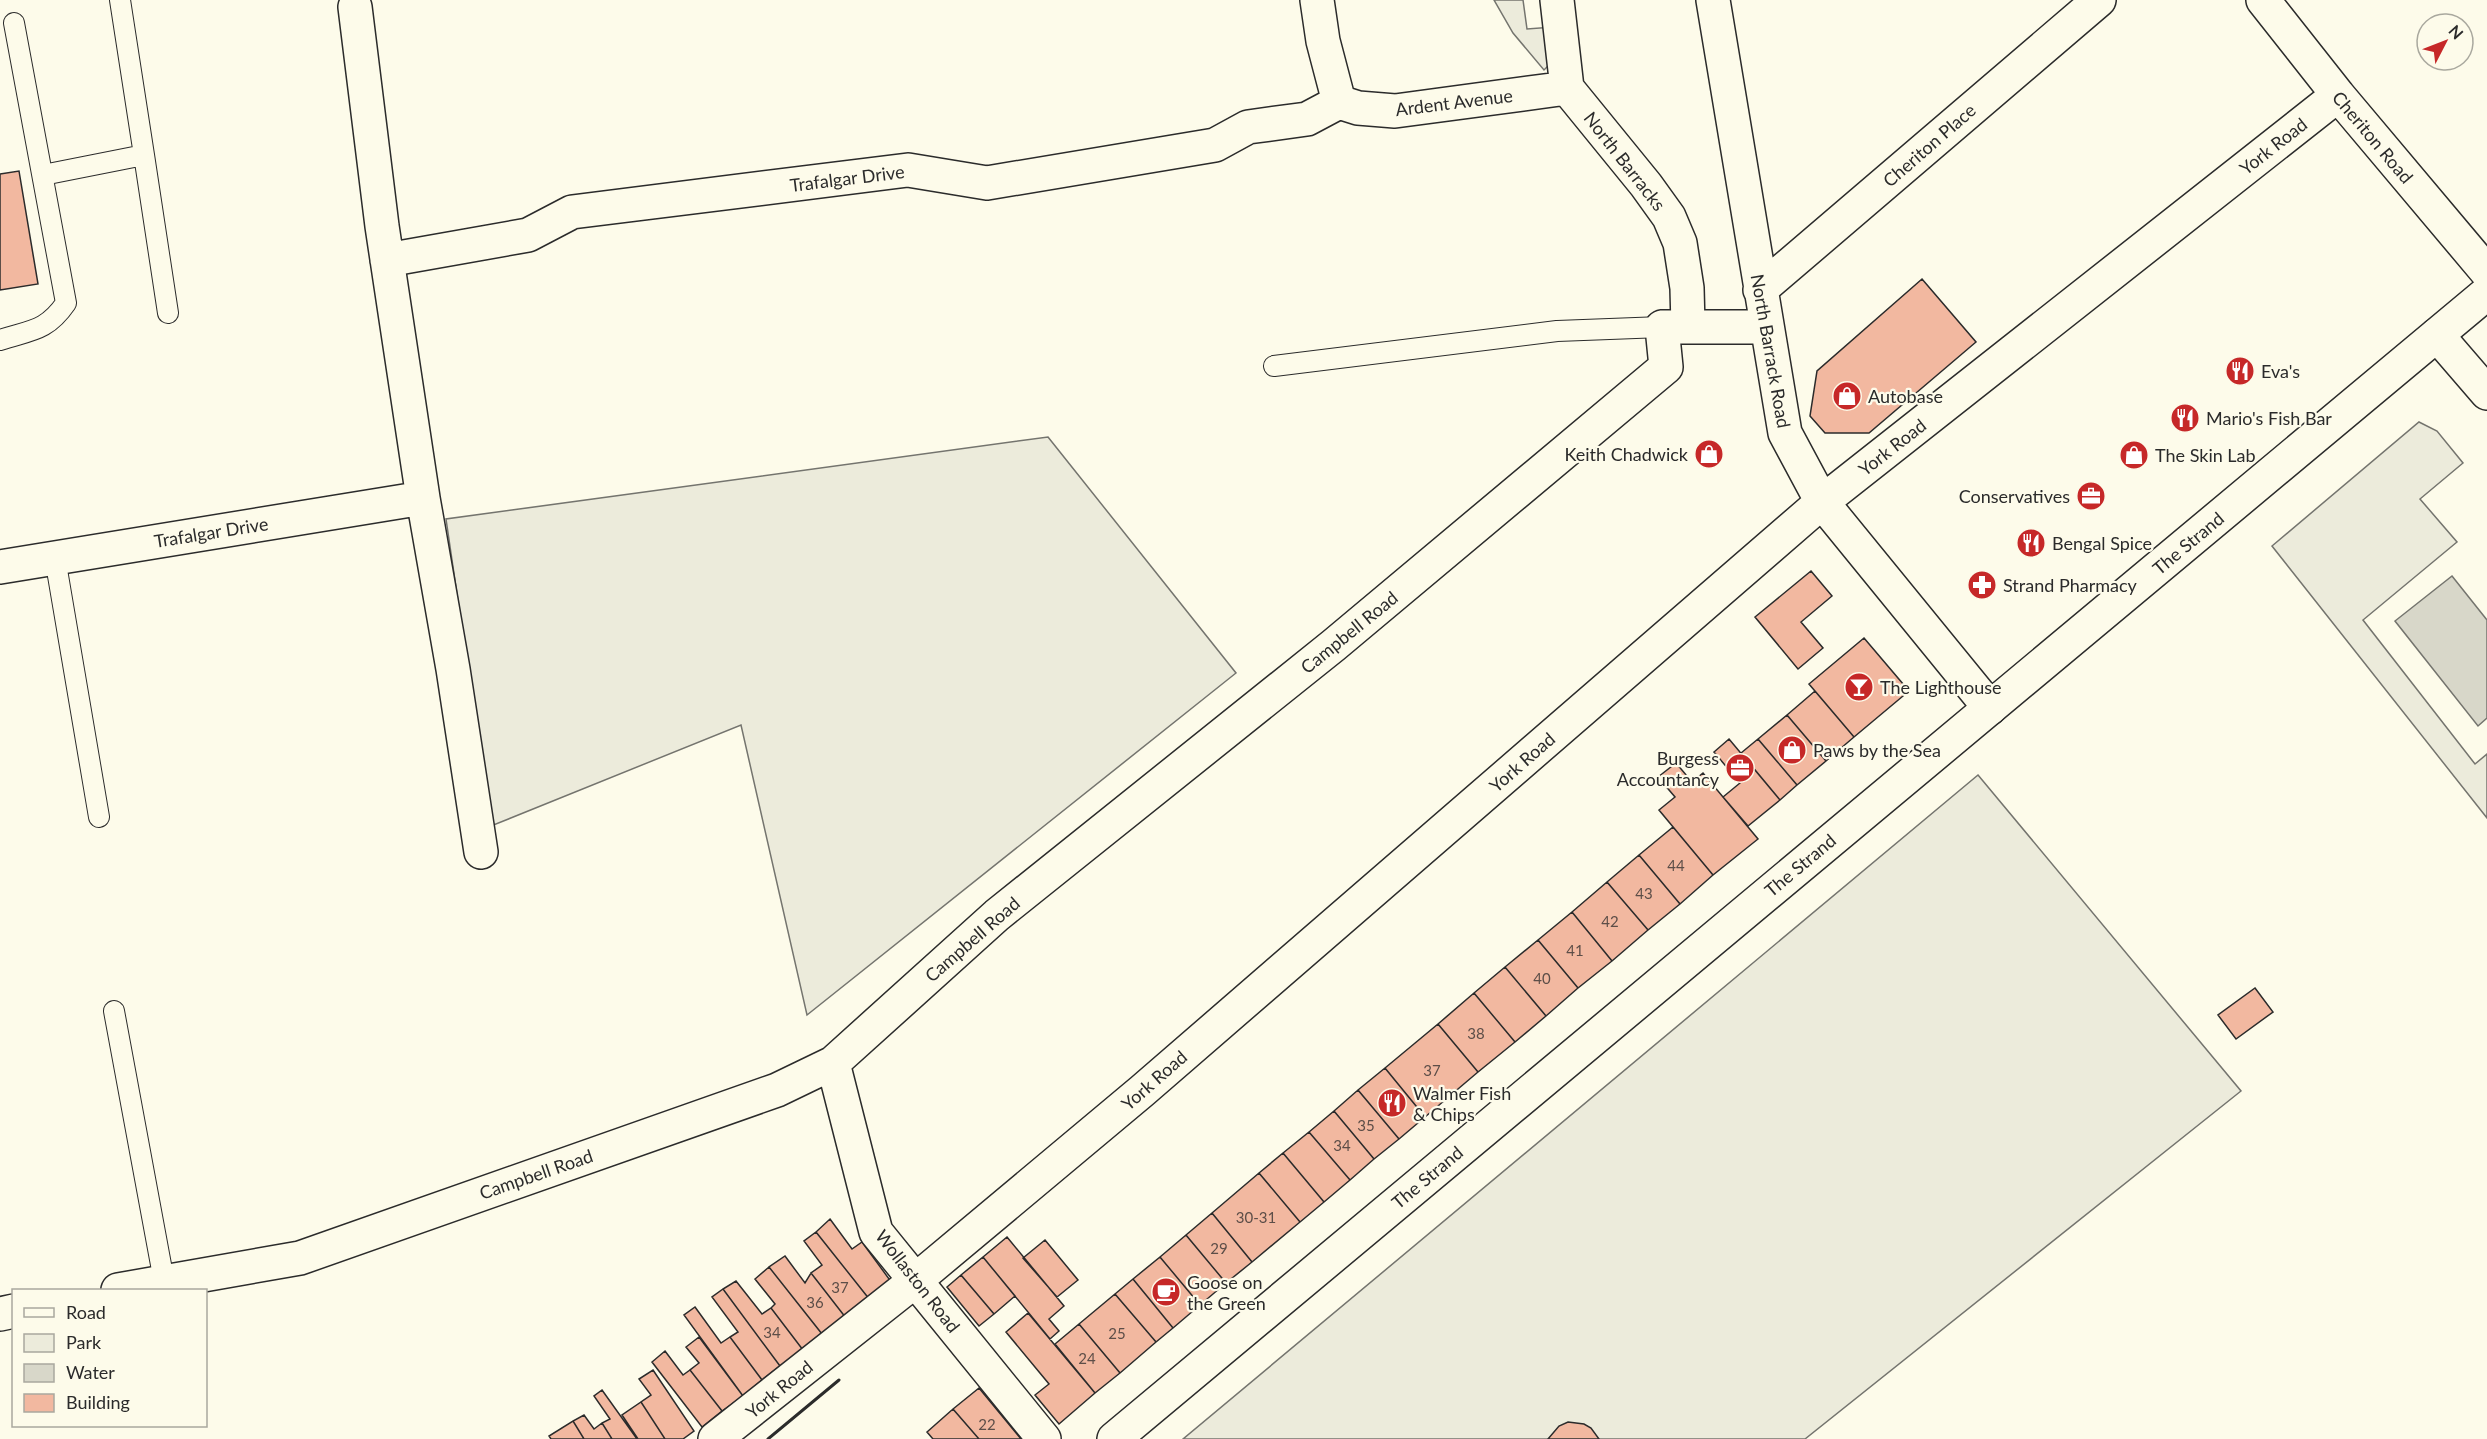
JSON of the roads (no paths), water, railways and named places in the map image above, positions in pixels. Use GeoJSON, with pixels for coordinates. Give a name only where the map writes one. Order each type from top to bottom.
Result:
{"type":"FeatureCollection","features":[{"type":"Feature","properties":{"kind":"street"},"geometry":{"type":"LineString","coordinates":[[1317,0],[1323,41],[1339,102]]}},
{"type":"Feature","properties":{"kind":"street"},"geometry":{"type":"LineString","coordinates":[[1557,0],[1567,88]]}},
{"type":"Feature","properties":{"kind":"street","name":"North Barrack Road"},"geometry":{"type":"LineString","coordinates":[[1713,0],[1785,433],[1822,502],[1990,708]]}},
{"type":"Feature","properties":{"kind":"street","name":"Cheriton Place"},"geometry":{"type":"LineString","coordinates":[[1760,290],[2099,0]]}},
{"type":"Feature","properties":{"kind":"street","name":"Cheriton Road"},"geometry":{"type":"LineString","coordinates":[[2263,0],[2338,95],[2487,272]]}},
{"type":"Feature","properties":{"kind":"street"},"geometry":{"type":"LineString","coordinates":[[355,7],[387,260],[481,852]]}},
{"type":"Feature","properties":{"kind":"street","name":"Ardent Avenue"},"geometry":{"type":"LineString","coordinates":[[1339,102],[1358,108],[1395,111],[1567,88]]}},
{"type":"Feature","properties":{"kind":"street","name":"North Barracks"},"geometry":{"type":"LineString","coordinates":[[1567,88],[1646,185],[1669,217],[1680,243],[1687,288],[1675,326]]}},
{"type":"Feature","properties":{"kind":"street","name":"York Road"},"geometry":{"type":"LineString","coordinates":[[715,1439],[916,1280],[1142,1091],[1822,502],[2338,95]]}},
{"type":"Feature","properties":{"kind":"street","name":"Trafalgar Drive"},"geometry":{"type":"LineString","coordinates":[[387,260],[528,235],[572,212],[908,170],[987,183],[1010,180],[1215,145],[1248,127],[1307,119],[1339,102]]}},
{"type":"Feature","properties":{"kind":"street","name":"The Strand"},"geometry":{"type":"LineString","coordinates":[[1114,1439],[2487,293]]}},
{"type":"Feature","properties":{"kind":"street"},"geometry":{"type":"LineString","coordinates":[[1675,326],[1767,327]]}},
{"type":"Feature","properties":{"kind":"street","name":"Campbell Road"},"geometry":{"type":"LineString","coordinates":[[123,1289],[300,1258],[777,1090],[833,1063],[997,915],[1334,645],[1666,367],[1675,326]]}},
{"type":"Feature","properties":{"kind":"street"},"geometry":{"type":"LineString","coordinates":[[2437,334],[2487,393]]}},
{"type":"Feature","properties":{"kind":"street","name":"Trafalgar Drive"},"geometry":{"type":"LineString","coordinates":[[0,567],[423,498]]}},
{"type":"Feature","properties":{"kind":"street","name":"Wollaston Road"},"geometry":{"type":"LineString","coordinates":[[833,1063],[876,1232],[1044,1439]]}},
{"type":"Feature","properties":{"kind":"lane"},"geometry":{"type":"LineString","coordinates":[[120,0],[168,313]]}},
{"type":"Feature","properties":{"kind":"lane"},"geometry":{"type":"LineString","coordinates":[[0,340],[40,329],[57,316],[66,303],[15,23]]}},
{"type":"Feature","properties":{"kind":"lane"},"geometry":{"type":"LineString","coordinates":[[43,175],[144,155]]}},
{"type":"Feature","properties":{"kind":"lane"},"geometry":{"type":"LineString","coordinates":[[1274,366],[1557,331],[1675,326]]}},
{"type":"Feature","properties":{"kind":"lane"},"geometry":{"type":"LineString","coordinates":[[55,558],[99,817]]}},
{"type":"Feature","properties":{"kind":"lane"},"geometry":{"type":"LineString","coordinates":[[114,1011],[164,1281]]}},
{"type":"Feature","properties":{"kind":"water"},"geometry":{"type":"Polygon","coordinates":[[[2452,576],[2487,620],[2487,718],[2478,726],[2395,621],[2452,576]]]}},
{"type":"Feature","properties":{"kind":"place","name":"Eva's"},"geometry":{"type":"Point","coordinates":[2240,371]}},
{"type":"Feature","properties":{"kind":"place","name":"Autobase"},"geometry":{"type":"Point","coordinates":[1847,396]}},
{"type":"Feature","properties":{"kind":"place","name":"Mario's Fish Bar"},"geometry":{"type":"Point","coordinates":[2185,418]}},
{"type":"Feature","properties":{"kind":"place","name":"Keith Chadwick"},"geometry":{"type":"Point","coordinates":[1709,454]}},
{"type":"Feature","properties":{"kind":"place","name":"The Skin Lab"},"geometry":{"type":"Point","coordinates":[2134,455]}},
{"type":"Feature","properties":{"kind":"place","name":"Conservatives"},"geometry":{"type":"Point","coordinates":[2091,496]}},
{"type":"Feature","properties":{"kind":"place","name":"Bengal Spice"},"geometry":{"type":"Point","coordinates":[2031,543]}},
{"type":"Feature","properties":{"kind":"place","name":"Strand Pharmacy"},"geometry":{"type":"Point","coordinates":[1982,585]}},
{"type":"Feature","properties":{"kind":"place","name":"The Lighthouse"},"geometry":{"type":"Point","coordinates":[1859,687]}},
{"type":"Feature","properties":{"kind":"place","name":"Paws by the Sea"},"geometry":{"type":"Point","coordinates":[1792,750]}},
{"type":"Feature","properties":{"kind":"place","name":"Burgess Accountancy"},"geometry":{"type":"Point","coordinates":[1740,768]}},
{"type":"Feature","properties":{"kind":"place","name":"Walmer Fish & Chips"},"geometry":{"type":"Point","coordinates":[1392,1103]}},
{"type":"Feature","properties":{"kind":"place","name":"Goose on the Green"},"geometry":{"type":"Point","coordinates":[1166,1292]}}]}
